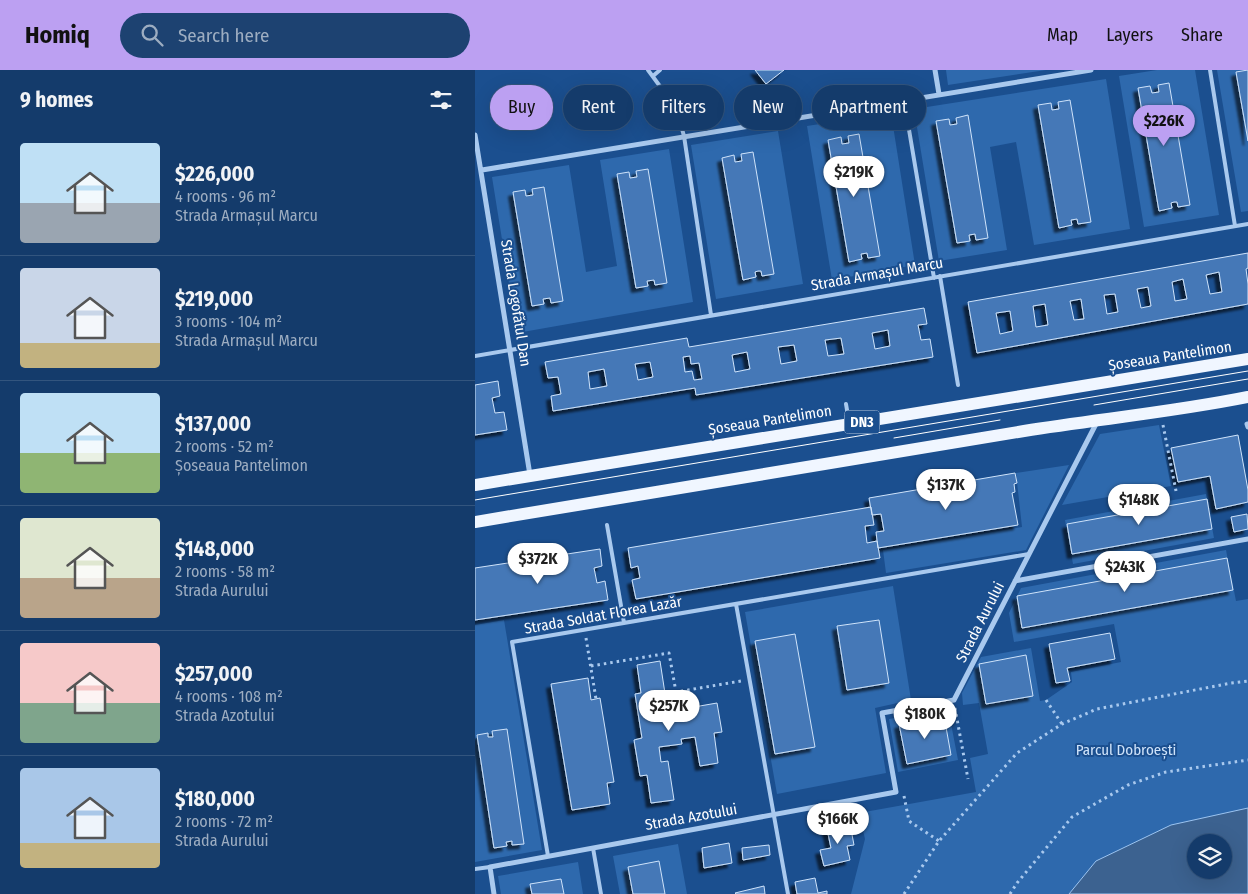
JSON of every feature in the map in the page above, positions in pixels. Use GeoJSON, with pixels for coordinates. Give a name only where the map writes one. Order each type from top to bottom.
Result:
{"type":"FeatureCollection","features":[{"type":"Feature","properties":{"kind":"main road","name":"Șoseaua Pantelimon"},"geometry":{"type":"LineString","coordinates":[[475,485],[1248,359]]}},
{"type":"Feature","properties":{"kind":"main road","name":"DN3"},"geometry":{"type":"LineString","coordinates":[[475,522],[1098,419],[1161,412],[1248,397]]}},
{"type":"Feature","properties":{"kind":"street"},"geometry":{"type":"LineString","coordinates":[[935,70],[939,94]]}},
{"type":"Feature","properties":{"kind":"street"},"geometry":{"type":"LineString","coordinates":[[926,96],[1091,70]]}},
{"type":"Feature","properties":{"kind":"street"},"geometry":{"type":"LineString","coordinates":[[482,170],[812,115]]}},
{"type":"Feature","properties":{"kind":"street","name":"Strada Logofătul Dan"},"geometry":{"type":"LineString","coordinates":[[475,135],[531,476]]}},
{"type":"Feature","properties":{"kind":"street","name":"Strada Aurului"},"geometry":{"type":"LineString","coordinates":[[954,700],[1098,419]]}},
{"type":"Feature","properties":{"kind":"street"},"geometry":{"type":"LineString","coordinates":[[1015,581],[1248,538]]}},
{"type":"Feature","properties":{"kind":"street","name":"Strada Azotului"},"geometry":{"type":"LineString","coordinates":[[491,866],[896,792],[882,713],[954,700]]}},
{"type":"Feature","properties":{"kind":"street"},"geometry":{"type":"LineString","coordinates":[[491,866],[494,894]]}},
{"type":"Feature","properties":{"kind":"lane"},"geometry":{"type":"LineString","coordinates":[[648,70],[677,108],[711,316]]}},
{"type":"Feature","properties":{"kind":"lane"},"geometry":{"type":"LineString","coordinates":[[653,76],[660,70]]}},
{"type":"Feature","properties":{"kind":"lane"},"geometry":{"type":"LineString","coordinates":[[1210,70],[1235,226]]}},
{"type":"Feature","properties":{"kind":"lane"},"geometry":{"type":"LineString","coordinates":[[909,130],[934,278]]}},
{"type":"Feature","properties":{"kind":"lane","name":"Strada Armașul Marcu"},"geometry":{"type":"LineString","coordinates":[[475,356],[1248,224]]}},
{"type":"Feature","properties":{"kind":"lane"},"geometry":{"type":"LineString","coordinates":[[940,276],[958,385]]}},
{"type":"Feature","properties":{"kind":"lane"},"geometry":{"type":"LineString","coordinates":[[846,404],[849,424]]}},
{"type":"Feature","properties":{"kind":"lane"},"geometry":{"type":"LineString","coordinates":[[607,525],[624,623]]}},
{"type":"Feature","properties":{"kind":"lane","name":"Strada Soldat Florea Lazăr"},"geometry":{"type":"LineString","coordinates":[[548,856],[512,642],[1029,554]]}},
{"type":"Feature","properties":{"kind":"lane"},"geometry":{"type":"LineString","coordinates":[[736,604],[788,894]]}},
{"type":"Feature","properties":{"kind":"lane"},"geometry":{"type":"LineString","coordinates":[[593,848],[601,894]]}},
{"type":"Feature","properties":{"kind":"lane"},"geometry":{"type":"LineString","coordinates":[[475,870],[491,866]]}},
{"type":"Feature","properties":{"kind":"path"},"geometry":{"type":"LineString","coordinates":[[1161,412],[1176,491]]}},
{"type":"Feature","properties":{"kind":"path"},"geometry":{"type":"LineString","coordinates":[[585,629],[596,699]]}},
{"type":"Feature","properties":{"kind":"path"},"geometry":{"type":"LineString","coordinates":[[591,666],[669,653],[675,692],[749,680]]}},
{"type":"Feature","properties":{"kind":"path"},"geometry":{"type":"LineString","coordinates":[[904,894],[939,841],[1017,753],[1062,724],[1097,708],[1248,681]]}},
{"type":"Feature","properties":{"kind":"path"},"geometry":{"type":"LineString","coordinates":[[954,700],[968,779]]}},
{"type":"Feature","properties":{"kind":"path"},"geometry":{"type":"LineString","coordinates":[[1046,700],[1062,724]]}},
{"type":"Feature","properties":{"kind":"path"},"geometry":{"type":"LineString","coordinates":[[1010,894],[1072,817],[1128,785],[1166,772],[1248,760]]}},
{"type":"Feature","properties":{"kind":"path"},"geometry":{"type":"LineString","coordinates":[[903,791],[909,822],[939,841]]}},
{"type":"Feature","properties":{"kind":"green space"},"geometry":{"type":"Polygon","coordinates":[[[946,70],[1046,70],[948,85],[946,70]]]}},
{"type":"Feature","properties":{"kind":"green space"},"geometry":{"type":"Polygon","coordinates":[[[1157,70],[1195,70],[1219,215],[1144,227],[1119,76],[1157,70]]]}},
{"type":"Feature","properties":{"kind":"green space"},"geometry":{"type":"Polygon","coordinates":[[[1217,70],[1248,70],[1248,211],[1241,212],[1217,70]]]}},
{"type":"Feature","properties":{"kind":"green space"},"geometry":{"type":"Polygon","coordinates":[[[1106,79],[1130,229],[1034,245],[1016,142],[990,147],[1007,250],[939,261],[917,130],[926,130],[926,107],[1106,79]]]}},
{"type":"Feature","properties":{"kind":"green space"},"geometry":{"type":"Polygon","coordinates":[[[812,125],[812,130],[894,130],[915,265],[832,280],[807,126],[812,125]]]}},
{"type":"Feature","properties":{"kind":"green space"},"geometry":{"type":"Polygon","coordinates":[[[778,131],[803,284],[716,299],[691,145],[778,131]]]}},
{"type":"Feature","properties":{"kind":"green space"},"geometry":{"type":"Polygon","coordinates":[[[669,149],[693,302],[517,333],[492,177],[569,165],[586,272],[617,266],[600,160],[669,149]]]}},
{"type":"Feature","properties":{"kind":"green space"},"geometry":{"type":"Polygon","coordinates":[[[1159,425],[1171,486],[1062,505],[1100,434],[1159,425]]]}},
{"type":"Feature","properties":{"kind":"green space"},"geometry":{"type":"Polygon","coordinates":[[[1069,465],[1026,550],[886,573],[883,550],[1022,527],[1016,473],[1069,465]]]}},
{"type":"Feature","properties":{"kind":"green space"},"geometry":{"type":"Polygon","coordinates":[[[1206,494],[1214,538],[1073,564],[1065,520],[1206,494]]]}},
{"type":"Feature","properties":{"kind":"green space","name":"Parcul Dobroești"},"geometry":{"type":"Polygon","coordinates":[[[1226,550],[1236,601],[1248,599],[1248,874],[1232,875],[1232,834],[1187,834],[1187,876],[1081,880],[1069,894],[851,894],[865,839],[859,813],[976,792],[970,758],[988,754],[979,703],[963,705],[962,693],[981,657],[1031,648],[1040,701],[1046,700],[1072,682],[1071,672],[1121,662],[1114,624],[1014,642],[1009,613],[1021,588],[1226,550]]]}},
{"type":"Feature","properties":{"kind":"green space"},"geometry":{"type":"Polygon","coordinates":[[[893,586],[911,700],[875,708],[886,773],[777,794],[745,612],[893,586]]]}},
{"type":"Feature","properties":{"kind":"green space"},"geometry":{"type":"Polygon","coordinates":[[[504,620],[542,850],[475,862],[475,625],[504,620]]]}},
{"type":"Feature","properties":{"kind":"green space"},"geometry":{"type":"Polygon","coordinates":[[[948,708],[958,760],[898,772],[889,719],[948,708]]]}},
{"type":"Feature","properties":{"kind":"green space"},"geometry":{"type":"Polygon","coordinates":[[[678,844],[687,894],[620,894],[613,856],[678,844]]]}},
{"type":"Feature","properties":{"kind":"green space"},"geometry":{"type":"Polygon","coordinates":[[[578,862],[583,894],[501,894],[498,876],[578,862]]]}},
{"type":"Feature","properties":{"kind":"shaded area"},"geometry":{"type":"Polygon","coordinates":[[[1248,808],[1248,894],[1069,894],[1096,861],[1171,825],[1248,808]]]}},
{"type":"Feature","properties":{"kind":"building"},"geometry":{"type":"Polygon","coordinates":[[[755,70],[784,70],[766,84],[755,70]]]}},
{"type":"Feature","properties":{"kind":"building"},"geometry":{"type":"Polygon","coordinates":[[[1248,70],[1248,141],[1236,72],[1248,70]]]}},
{"type":"Feature","properties":{"kind":"building"},"geometry":{"type":"Polygon","coordinates":[[[1169,83],[1190,205],[1178,207],[1177,202],[1174,202],[1171,203],[1172,208],[1159,211],[1138,88],[1150,86],[1152,93],[1159,92],[1158,85],[1169,83]]]}},
{"type":"Feature","properties":{"kind":"building"},"geometry":{"type":"Polygon","coordinates":[[[1070,100],[1091,222],[1078,224],[1077,219],[1071,220],[1072,225],[1059,228],[1038,105],[1051,103],[1052,110],[1059,109],[1058,102],[1070,100]]]}},
{"type":"Feature","properties":{"kind":"building"},"geometry":{"type":"Polygon","coordinates":[[[968,115],[988,238],[976,240],[975,234],[969,235],[970,241],[957,243],[936,121],[949,119],[950,125],[957,124],[956,118],[968,115]]]}},
{"type":"Feature","properties":{"kind":"building"},"geometry":{"type":"Polygon","coordinates":[[[859,134],[880,256],[868,258],[867,253],[861,254],[862,259],[849,262],[828,140],[841,137],[842,144],[849,143],[848,136],[859,134]]]}},
{"type":"Feature","properties":{"kind":"building"},"geometry":{"type":"Polygon","coordinates":[[[753,152],[774,274],[762,276],[761,271],[758,271],[755,272],[756,277],[743,280],[722,158],[734,155],[735,162],[742,161],[741,154],[753,152]]]}},
{"type":"Feature","properties":{"kind":"building"},"geometry":{"type":"Polygon","coordinates":[[[648,169],[667,283],[655,285],[654,280],[647,281],[648,286],[636,288],[617,174],[629,172],[630,178],[637,177],[636,171],[648,169]]]}},
{"type":"Feature","properties":{"kind":"building"},"geometry":{"type":"Polygon","coordinates":[[[544,187],[563,301],[551,303],[550,298],[543,299],[544,304],[532,306],[513,192],[525,190],[526,196],[533,195],[532,189],[544,187]]]}},
{"type":"Feature","properties":{"kind":"building"},"geometry":{"type":"Polygon","coordinates":[[[1248,253],[1248,268],[1246,269],[1248,304],[977,353],[968,302],[1248,253]],[[1219,272],[1206,275],[1210,294],[1222,292],[1219,272]],[[1183,279],[1172,282],[1175,301],[1187,299],[1183,279]],[[1148,287],[1137,289],[1141,308],[1151,306],[1148,287]],[[1115,294],[1104,295],[1107,314],[1118,312],[1115,294]],[[1081,299],[1070,301],[1074,320],[1084,319],[1081,299]],[[1045,304],[1033,306],[1036,327],[1048,325],[1045,304]],[[1010,311],[996,313],[1000,334],[1013,331],[1010,311]]]}},
{"type":"Feature","properties":{"kind":"building"},"geometry":{"type":"Polygon","coordinates":[[[924,308],[927,324],[918,325],[921,340],[930,339],[933,357],[696,395],[695,388],[553,411],[551,396],[561,394],[558,377],[548,378],[545,362],[687,338],[689,347],[924,308]],[[888,330],[872,333],[875,349],[890,346],[888,330]],[[841,338],[825,340],[828,356],[844,354],[841,338]],[[794,345],[778,347],[781,364],[797,361],[794,345]],[[747,352],[732,355],[735,372],[750,369],[747,352]],[[690,356],[683,357],[685,372],[692,371],[694,380],[702,379],[699,363],[691,364],[690,356]],[[650,362],[635,364],[638,380],[653,377],[650,362]],[[604,369],[588,372],[590,389],[607,386],[604,369]]]}},
{"type":"Feature","properties":{"kind":"building"},"geometry":{"type":"Polygon","coordinates":[[[498,381],[500,396],[492,398],[495,413],[504,412],[507,430],[475,435],[475,385],[498,381]]]}},
{"type":"Feature","properties":{"kind":"building"},"geometry":{"type":"Polygon","coordinates":[[[1238,435],[1248,490],[1248,502],[1216,509],[1210,476],[1178,482],[1171,448],[1238,435]]]}},
{"type":"Feature","properties":{"kind":"building"},"geometry":{"type":"Polygon","coordinates":[[[1015,473],[1017,483],[1014,484],[1015,492],[1012,493],[1018,525],[878,548],[876,532],[884,531],[881,514],[872,515],[869,498],[1015,473]]]}},
{"type":"Feature","properties":{"kind":"building"},"geometry":{"type":"Polygon","coordinates":[[[1207,499],[1212,529],[1072,554],[1067,524],[1207,499]]]}},
{"type":"Feature","properties":{"kind":"building"},"geometry":{"type":"Polygon","coordinates":[[[871,507],[874,525],[865,526],[867,543],[877,541],[880,558],[636,599],[632,580],[640,578],[638,566],[631,568],[628,548],[871,507]]]}},
{"type":"Feature","properties":{"kind":"building"},"geometry":{"type":"Polygon","coordinates":[[[1247,514],[1248,529],[1234,532],[1231,517],[1247,514]]]}},
{"type":"Feature","properties":{"kind":"building"},"geometry":{"type":"Polygon","coordinates":[[[600,549],[602,566],[594,568],[597,583],[605,581],[608,600],[475,620],[475,568],[600,549]]]}},
{"type":"Feature","properties":{"kind":"building"},"geometry":{"type":"Polygon","coordinates":[[[1227,558],[1233,590],[1022,628],[1017,596],[1227,558]]]}},
{"type":"Feature","properties":{"kind":"building"},"geometry":{"type":"Polygon","coordinates":[[[879,620],[889,683],[847,690],[837,626],[879,620]]]}},
{"type":"Feature","properties":{"kind":"building"},"geometry":{"type":"Polygon","coordinates":[[[1110,633],[1115,659],[1067,668],[1070,681],[1056,683],[1049,644],[1110,633]]]}},
{"type":"Feature","properties":{"kind":"building"},"geometry":{"type":"Polygon","coordinates":[[[795,634],[815,747],[775,754],[755,641],[795,634]]]}},
{"type":"Feature","properties":{"kind":"building"},"geometry":{"type":"Polygon","coordinates":[[[1026,655],[1033,696],[986,704],[979,664],[1026,655]]]}},
{"type":"Feature","properties":{"kind":"building"},"geometry":{"type":"Polygon","coordinates":[[[660,661],[666,700],[661,701],[664,717],[695,712],[694,707],[717,703],[722,732],[714,733],[718,763],[700,766],[695,737],[681,739],[682,744],[659,747],[661,762],[668,761],[674,800],[651,803],[647,775],[640,776],[634,740],[642,738],[635,694],[641,693],[637,665],[660,661]]]}},
{"type":"Feature","properties":{"kind":"building"},"geometry":{"type":"Polygon","coordinates":[[[588,678],[591,700],[600,698],[614,782],[607,783],[610,804],[572,810],[551,684],[588,678]]]}},
{"type":"Feature","properties":{"kind":"building"},"geometry":{"type":"Polygon","coordinates":[[[944,716],[951,755],[907,764],[899,724],[944,716]]]}},
{"type":"Feature","properties":{"kind":"building"},"geometry":{"type":"Polygon","coordinates":[[[507,729],[524,844],[512,845],[512,841],[506,842],[507,846],[494,848],[477,735],[488,733],[488,737],[493,737],[492,731],[507,729]]]}},
{"type":"Feature","properties":{"kind":"building"},"geometry":{"type":"Polygon","coordinates":[[[850,824],[854,845],[847,846],[850,860],[824,866],[820,850],[831,848],[827,829],[850,824]]]}},
{"type":"Feature","properties":{"kind":"building"},"geometry":{"type":"Polygon","coordinates":[[[729,843],[732,863],[704,868],[702,848],[729,843]]]}},
{"type":"Feature","properties":{"kind":"building"},"geometry":{"type":"Polygon","coordinates":[[[769,845],[770,855],[743,860],[742,848],[769,845]]]}},
{"type":"Feature","properties":{"kind":"building"},"geometry":{"type":"Polygon","coordinates":[[[659,861],[665,894],[633,894],[628,867],[659,861]]]}},
{"type":"Feature","properties":{"kind":"building"},"geometry":{"type":"Polygon","coordinates":[[[815,878],[818,893],[827,891],[827,894],[797,894],[795,882],[815,878]]]}},
{"type":"Feature","properties":{"kind":"building"},"geometry":{"type":"Polygon","coordinates":[[[561,879],[564,894],[532,894],[530,884],[561,879]]]}},
{"type":"Feature","properties":{"kind":"building"},"geometry":{"type":"Polygon","coordinates":[[[764,886],[765,894],[735,893],[764,886]]]}},
{"type":"Feature","properties":{"kind":"tram line"},"geometry":{"type":"LineString","coordinates":[[475,500],[1248,371]]}},
{"type":"Feature","properties":{"kind":"tram line"},"geometry":{"type":"LineString","coordinates":[[1094,405],[1248,379]]}},
{"type":"Feature","properties":{"kind":"tram line"},"geometry":{"type":"LineString","coordinates":[[894,438],[1000,420]]}}]}
